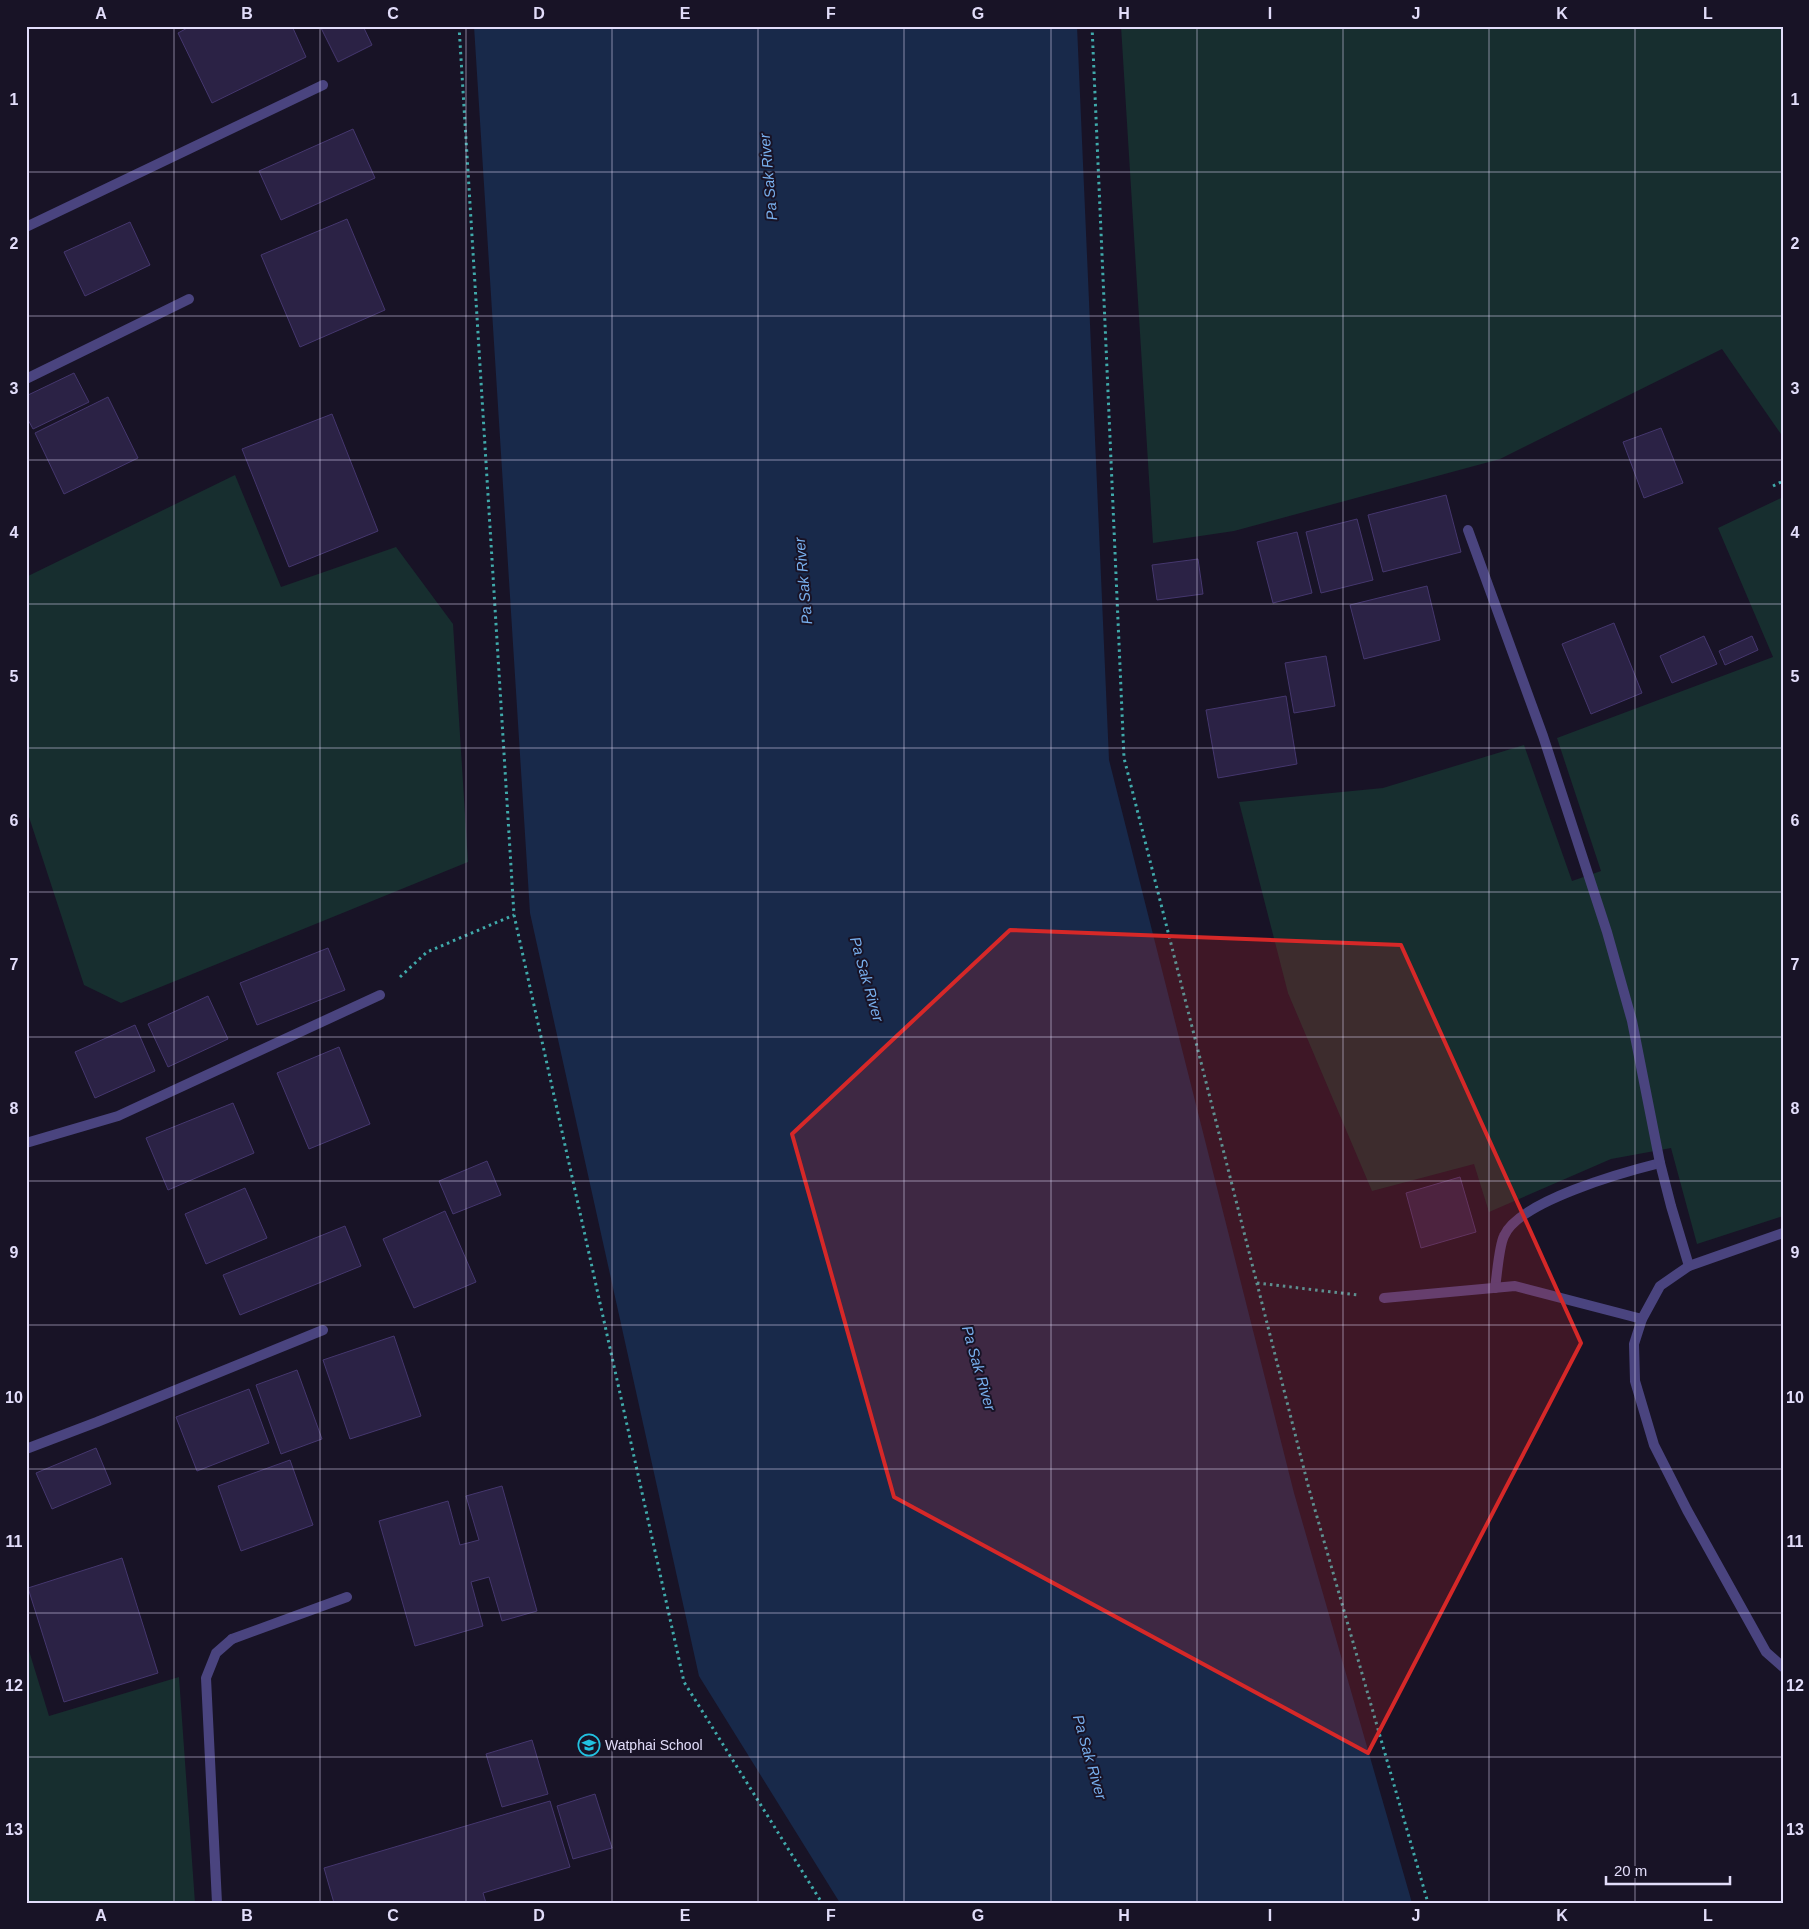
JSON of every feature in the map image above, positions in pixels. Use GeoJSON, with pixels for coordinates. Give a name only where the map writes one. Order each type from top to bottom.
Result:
{"type":"FeatureCollection","features":[{"type":"Feature","properties":{"kind":"street"},"geometry":{"type":"LineString","coordinates":[[26,227],[323,85]]}},
{"type":"Feature","properties":{"kind":"street"},"geometry":{"type":"LineString","coordinates":[[26,379],[189,299]]}},
{"type":"Feature","properties":{"kind":"street"},"geometry":{"type":"LineString","coordinates":[[1468,530],[1543,736],[1607,932],[1632,1021],[1660,1163],[1689,1266]]}},
{"type":"Feature","properties":{"kind":"street"},"geometry":{"type":"LineString","coordinates":[[26,1143],[118,1116],[380,996]]}},
{"type":"Feature","properties":{"kind":"street"},"geometry":{"type":"LineString","coordinates":[[1495,1288],[1504,1235],[1517,1218],[1541,1205],[1611,1176],[1660,1163]]}},
{"type":"Feature","properties":{"kind":"street"},"geometry":{"type":"LineString","coordinates":[[1783,1233],[1689,1266],[1660,1286],[1642,1319],[1634,1344],[1635,1381],[1654,1445],[1687,1510],[1766,1652],[1783,1667]]}},
{"type":"Feature","properties":{"kind":"street"},"geometry":{"type":"LineString","coordinates":[[1384,1298],[1515,1286],[1642,1319]]}},
{"type":"Feature","properties":{"kind":"street"},"geometry":{"type":"LineString","coordinates":[[26,1449],[106,1419],[323,1330]]}},
{"type":"Feature","properties":{"kind":"street"},"geometry":{"type":"LineString","coordinates":[[217,1903],[206,1678],[216,1652],[232,1639],[347,1597]]}},
{"type":"Feature","properties":{"kind":"path"},"geometry":{"type":"LineString","coordinates":[[458,26],[514,914],[684,1682],[822,1903]]}},
{"type":"Feature","properties":{"kind":"path"},"geometry":{"type":"LineString","coordinates":[[1092,26],[1124,758],[1312,1499],[1428,1903]]}},
{"type":"Feature","properties":{"kind":"path"},"geometry":{"type":"LineString","coordinates":[[1773,486],[1783,481]]}},
{"type":"Feature","properties":{"kind":"path"},"geometry":{"type":"LineString","coordinates":[[380,996],[427,952],[514,914]]}},
{"type":"Feature","properties":{"kind":"path"},"geometry":{"type":"LineString","coordinates":[[1257,1283],[1384,1298]]}},
{"type":"Feature","properties":{"kind":"highlighted area"},"geometry":{"type":"Polygon","coordinates":[[[1010,930],[1401,945],[1581,1343],[1368,1753],[894,1497],[792,1134],[1010,930]]]}},
{"type":"Feature","properties":{"kind":"green space"},"geometry":{"type":"Polygon","coordinates":[[[1121,26],[1783,26],[1783,437],[1722,349],[1500,459],[1234,531],[1153,543],[1121,26]]]}},
{"type":"Feature","properties":{"kind":"green space"},"geometry":{"type":"Polygon","coordinates":[[[235,475],[281,587],[396,547],[453,624],[468,862],[121,1003],[84,985],[29,817],[26,816],[26,577],[235,475]]]}},
{"type":"Feature","properties":{"kind":"green space"},"geometry":{"type":"Polygon","coordinates":[[[1783,497],[1783,1216],[1697,1244],[1671,1148],[1611,1159],[1489,1212],[1474,1164],[1372,1191],[1288,993],[1239,802],[1383,788],[1524,745],[1572,881],[1601,871],[1557,738],[1773,657],[1718,528],[1783,497]]]}},
{"type":"Feature","properties":{"kind":"green space"},"geometry":{"type":"Polygon","coordinates":[[[26,1641],[49,1716],[179,1677],[195,1903],[26,1903],[26,1641]]]}},
{"type":"Feature","properties":{"kind":"water","name":"Pa Sak River"},"geometry":{"type":"Polygon","coordinates":[[[474,26],[1077,26],[1109,760],[1294,1493],[1412,1903],[840,1903],[699,1676],[530,913],[474,26]]]}},
{"type":"Feature","properties":{"kind":"building"},"geometry":{"type":"Polygon","coordinates":[[[191,26],[292,26],[306,57],[212,103],[178,33],[191,26]]]}},
{"type":"Feature","properties":{"kind":"building"},"geometry":{"type":"Polygon","coordinates":[[[320,26],[363,26],[372,45],[338,62],[320,26]]]}},
{"type":"Feature","properties":{"kind":"building"},"geometry":{"type":"Polygon","coordinates":[[[353,129],[375,178],[281,220],[259,171],[353,129]]]}},
{"type":"Feature","properties":{"kind":"building"},"geometry":{"type":"Polygon","coordinates":[[[347,219],[385,310],[300,347],[261,255],[347,219]]]}},
{"type":"Feature","properties":{"kind":"building"},"geometry":{"type":"Polygon","coordinates":[[[130,222],[150,265],[85,296],[64,252],[130,222]]]}},
{"type":"Feature","properties":{"kind":"building"},"geometry":{"type":"Polygon","coordinates":[[[74,373],[89,402],[33,429],[26,416],[26,396],[74,373]]]}},
{"type":"Feature","properties":{"kind":"building"},"geometry":{"type":"Polygon","coordinates":[[[108,397],[138,458],[64,494],[35,433],[108,397]]]}},
{"type":"Feature","properties":{"kind":"building"},"geometry":{"type":"Polygon","coordinates":[[[332,414],[378,531],[289,567],[242,449],[332,414]]]}},
{"type":"Feature","properties":{"kind":"building"},"geometry":{"type":"Polygon","coordinates":[[[1661,428],[1683,483],[1644,498],[1623,442],[1661,428]]]}},
{"type":"Feature","properties":{"kind":"building"},"geometry":{"type":"Polygon","coordinates":[[[1446,495],[1461,552],[1383,572],[1368,515],[1446,495]]]}},
{"type":"Feature","properties":{"kind":"building"},"geometry":{"type":"Polygon","coordinates":[[[1357,519],[1373,580],[1321,593],[1306,532],[1357,519]]]}},
{"type":"Feature","properties":{"kind":"building"},"geometry":{"type":"Polygon","coordinates":[[[1297,532],[1312,593],[1273,603],[1257,542],[1297,532]]]}},
{"type":"Feature","properties":{"kind":"building"},"geometry":{"type":"Polygon","coordinates":[[[1198,559],[1203,594],[1157,600],[1152,565],[1198,559]]]}},
{"type":"Feature","properties":{"kind":"building"},"geometry":{"type":"Polygon","coordinates":[[[1427,586],[1440,640],[1364,659],[1350,605],[1427,586]]]}},
{"type":"Feature","properties":{"kind":"building"},"geometry":{"type":"Polygon","coordinates":[[[1614,623],[1642,693],[1591,714],[1562,644],[1614,623]]]}},
{"type":"Feature","properties":{"kind":"building"},"geometry":{"type":"Polygon","coordinates":[[[1704,636],[1717,664],[1672,683],[1660,656],[1704,636]]]}},
{"type":"Feature","properties":{"kind":"building"},"geometry":{"type":"Polygon","coordinates":[[[1752,636],[1758,650],[1725,665],[1719,651],[1752,636]]]}},
{"type":"Feature","properties":{"kind":"building"},"geometry":{"type":"Polygon","coordinates":[[[1326,656],[1335,706],[1294,713],[1285,663],[1326,656]]]}},
{"type":"Feature","properties":{"kind":"building"},"geometry":{"type":"Polygon","coordinates":[[[1286,696],[1297,764],[1218,778],[1206,710],[1286,696]]]}},
{"type":"Feature","properties":{"kind":"building"},"geometry":{"type":"Polygon","coordinates":[[[328,948],[345,990],[257,1025],[240,983],[328,948]]]}},
{"type":"Feature","properties":{"kind":"building"},"geometry":{"type":"Polygon","coordinates":[[[208,996],[228,1039],[168,1067],[148,1024],[208,996]]]}},
{"type":"Feature","properties":{"kind":"building"},"geometry":{"type":"Polygon","coordinates":[[[135,1025],[155,1071],[95,1098],[75,1052],[135,1025]]]}},
{"type":"Feature","properties":{"kind":"building"},"geometry":{"type":"Polygon","coordinates":[[[339,1047],[370,1124],[309,1149],[277,1073],[339,1047]]]}},
{"type":"Feature","properties":{"kind":"building"},"geometry":{"type":"Polygon","coordinates":[[[233,1103],[254,1153],[168,1190],[146,1138],[233,1103]]]}},
{"type":"Feature","properties":{"kind":"building"},"geometry":{"type":"Polygon","coordinates":[[[487,1161],[501,1195],[453,1214],[439,1181],[487,1161]]]}},
{"type":"Feature","properties":{"kind":"building"},"geometry":{"type":"Polygon","coordinates":[[[1460,1177],[1476,1232],[1421,1248],[1406,1193],[1460,1177]]]}},
{"type":"Feature","properties":{"kind":"building"},"geometry":{"type":"Polygon","coordinates":[[[245,1188],[267,1238],[206,1264],[185,1214],[245,1188]]]}},
{"type":"Feature","properties":{"kind":"building"},"geometry":{"type":"Polygon","coordinates":[[[445,1211],[476,1282],[414,1308],[383,1239],[445,1211]]]}},
{"type":"Feature","properties":{"kind":"building"},"geometry":{"type":"Polygon","coordinates":[[[345,1226],[361,1266],[240,1315],[223,1275],[345,1226]]]}},
{"type":"Feature","properties":{"kind":"building"},"geometry":{"type":"Polygon","coordinates":[[[394,1336],[421,1416],[350,1439],[323,1360],[394,1336]]]}},
{"type":"Feature","properties":{"kind":"building"},"geometry":{"type":"Polygon","coordinates":[[[297,1370],[322,1439],[281,1454],[256,1385],[297,1370]]]}},
{"type":"Feature","properties":{"kind":"building"},"geometry":{"type":"Polygon","coordinates":[[[249,1389],[269,1443],[197,1471],[176,1417],[249,1389]]]}},
{"type":"Feature","properties":{"kind":"building"},"geometry":{"type":"Polygon","coordinates":[[[96,1448],[111,1484],[52,1509],[36,1473],[96,1448]]]}},
{"type":"Feature","properties":{"kind":"building"},"geometry":{"type":"Polygon","coordinates":[[[290,1460],[313,1525],[241,1551],[218,1486],[290,1460]]]}},
{"type":"Feature","properties":{"kind":"building"},"geometry":{"type":"Polygon","coordinates":[[[502,1486],[537,1611],[502,1621],[489,1577],[471,1582],[483,1626],[415,1646],[379,1521],[448,1501],[460,1545],[479,1540],[466,1496],[502,1486]]]}},
{"type":"Feature","properties":{"kind":"building"},"geometry":{"type":"Polygon","coordinates":[[[122,1558],[158,1673],[64,1702],[28,1588],[122,1558]]]}},
{"type":"Feature","properties":{"kind":"building"},"geometry":{"type":"Polygon","coordinates":[[[532,1740],[548,1794],[502,1807],[486,1754],[532,1740]]]}},
{"type":"Feature","properties":{"kind":"building"},"geometry":{"type":"Polygon","coordinates":[[[595,1794],[612,1848],[573,1859],[557,1806],[595,1794]]]}},
{"type":"Feature","properties":{"kind":"building"},"geometry":{"type":"Polygon","coordinates":[[[550,1801],[570,1867],[483,1893],[486,1903],[334,1903],[324,1868],[550,1801]]]}},
{"type":"Feature","properties":{"kind":"place","name":"Watphai School"},"geometry":{"type":"Point","coordinates":[589,1745]}}]}
